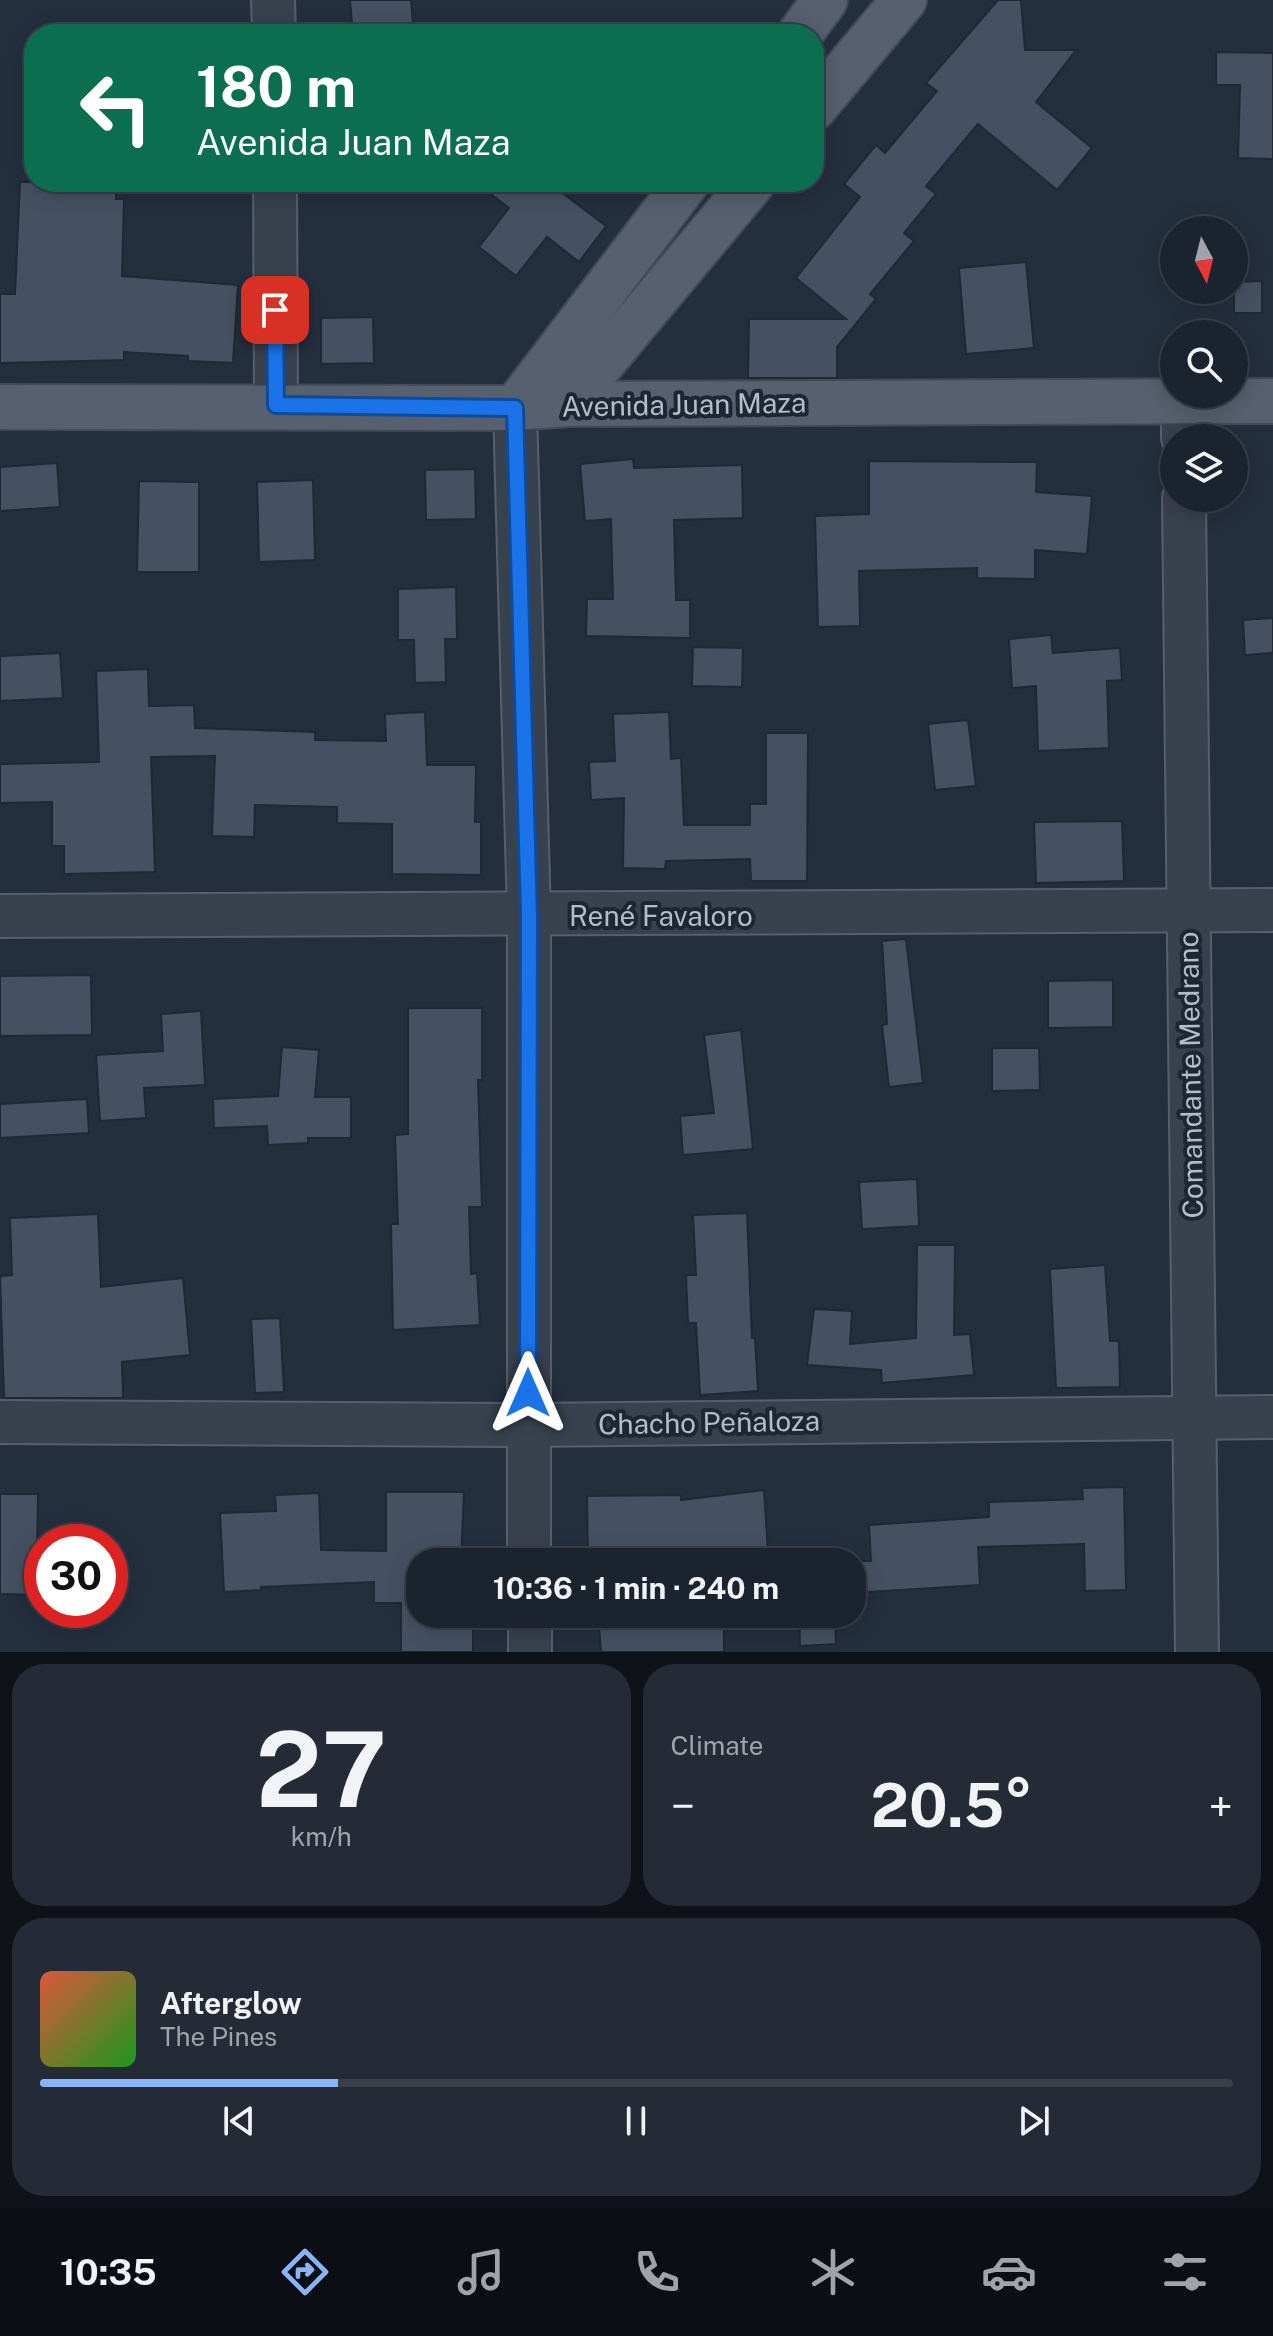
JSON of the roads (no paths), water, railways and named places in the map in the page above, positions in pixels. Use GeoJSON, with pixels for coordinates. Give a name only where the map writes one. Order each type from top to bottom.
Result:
{"type":"FeatureCollection","features":[{"type":"Feature","properties":{"kind":"main road"},"geometry":{"type":"LineString","coordinates":[[807,24],[825,0]]}},
{"type":"Feature","properties":{"kind":"main road"},"geometry":{"type":"LineString","coordinates":[[824,96],[904,0]]}},
{"type":"Feature","properties":{"kind":"main road"},"geometry":{"type":"LineString","coordinates":[[515,408],[679,192]]}},
{"type":"Feature","properties":{"kind":"main road"},"geometry":{"type":"LineString","coordinates":[[568,404],[745,192]]}},
{"type":"Feature","properties":{"kind":"main road","name":"Avenida Juan Maza"},"geometry":{"type":"LineString","coordinates":[[0,407],[276,405],[515,408],[568,404],[1183,420],[1273,401]]}},
{"type":"Feature","properties":{"kind":"street"},"geometry":{"type":"LineString","coordinates":[[273,0],[274,24]]}},
{"type":"Feature","properties":{"kind":"street"},"geometry":{"type":"LineString","coordinates":[[275,192],[276,405]]}},
{"type":"Feature","properties":{"kind":"street"},"geometry":{"type":"LineString","coordinates":[[515,408],[529,916],[529,1548]]}},
{"type":"Feature","properties":{"kind":"street","name":"Comandante Medrano"},"geometry":{"type":"LineString","coordinates":[[1184,512],[1197,1652]]}},
{"type":"Feature","properties":{"kind":"street","name":"René Favaloro"},"geometry":{"type":"LineString","coordinates":[[0,916],[529,916],[1273,910]]}},
{"type":"Feature","properties":{"kind":"street","name":"Chacho Peñaloza"},"geometry":{"type":"LineString","coordinates":[[0,1422],[528,1425],[1273,1417]]}},
{"type":"Feature","properties":{"kind":"street"},"geometry":{"type":"LineString","coordinates":[[530,1628],[530,1652]]}}]}
